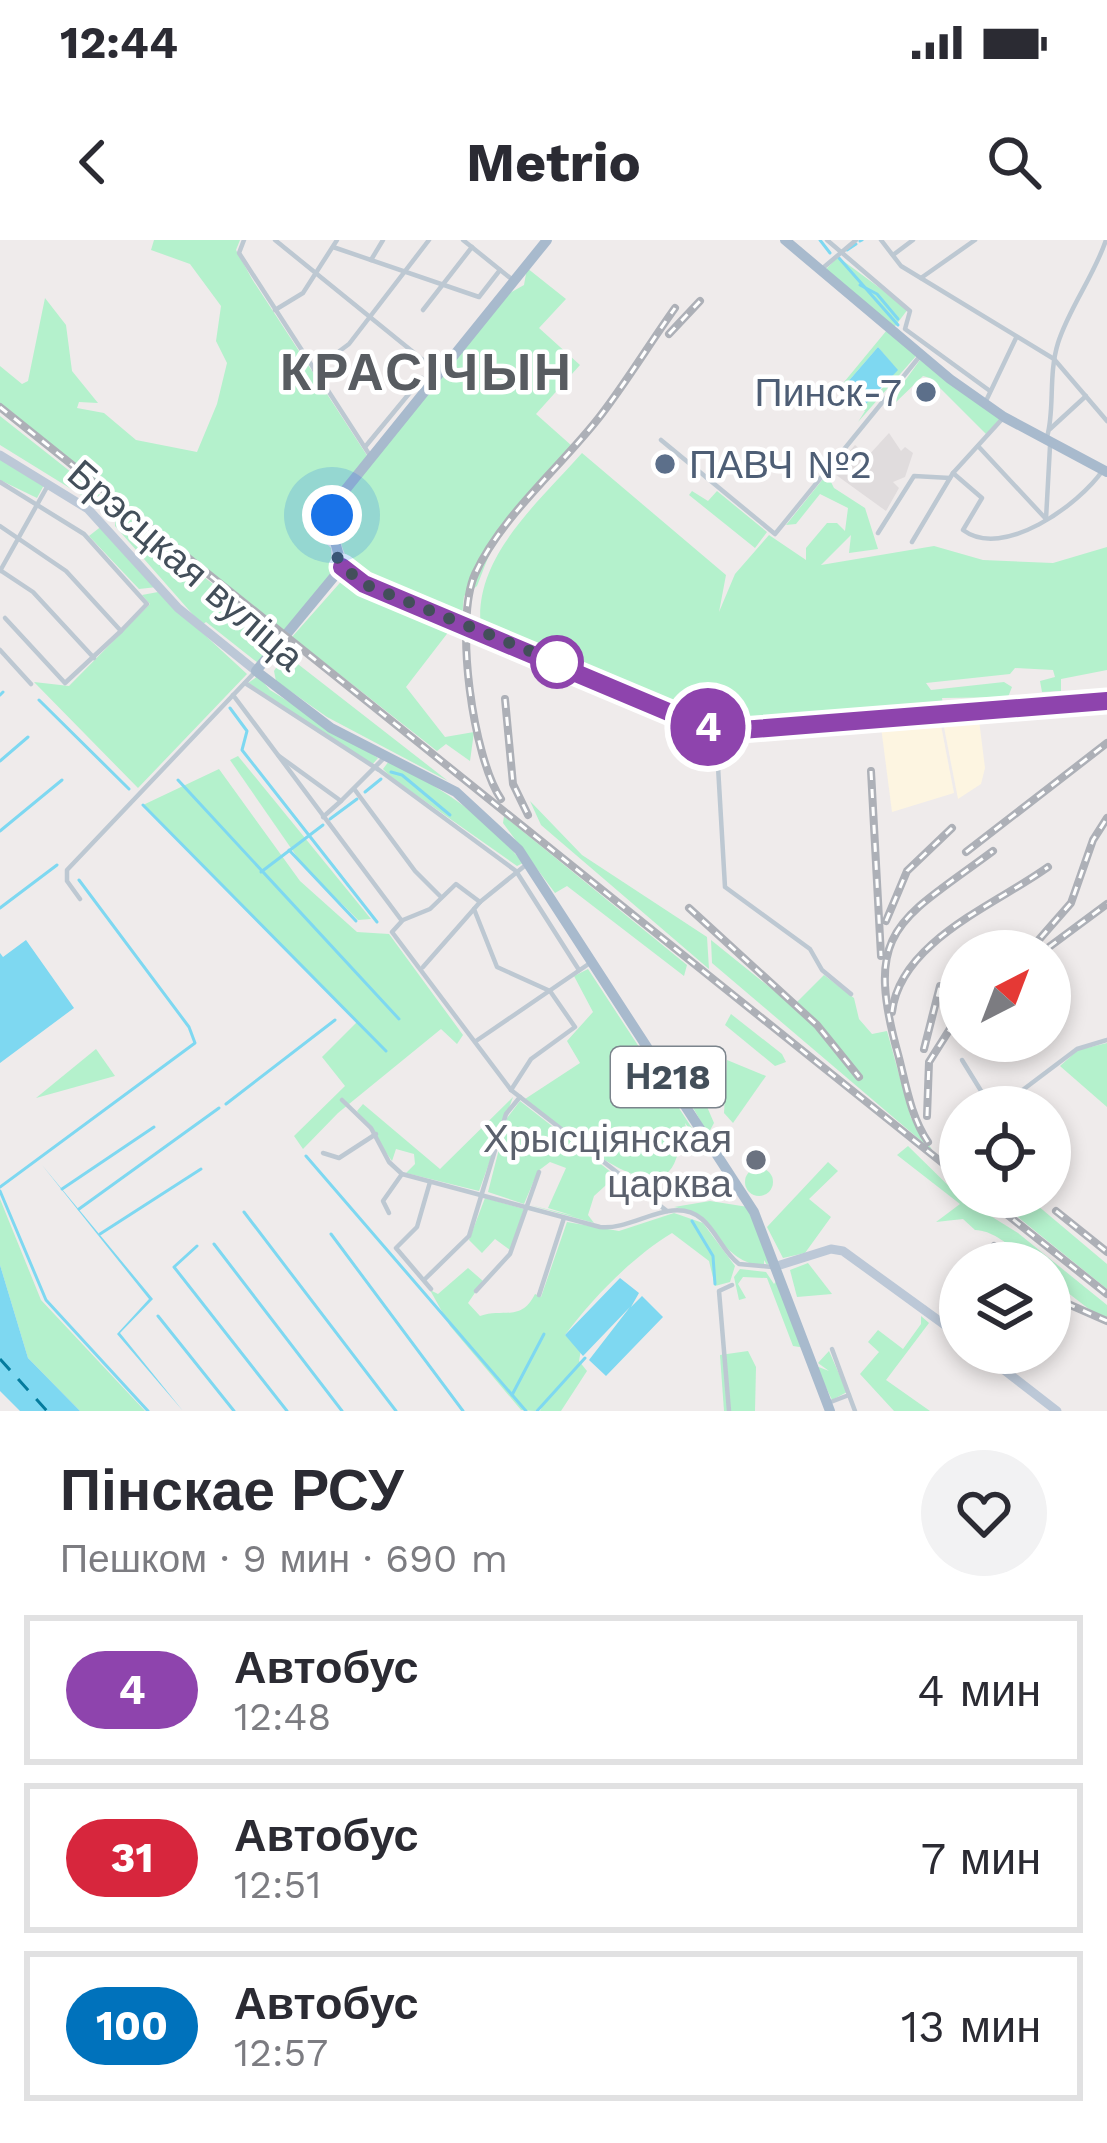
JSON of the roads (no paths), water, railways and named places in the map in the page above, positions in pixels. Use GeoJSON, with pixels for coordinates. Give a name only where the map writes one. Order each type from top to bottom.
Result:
{"type":"FeatureCollection","features":[{"type":"Feature","properties":{"kind":"main road"},"geometry":{"type":"LineString","coordinates":[[256,671],[342,567],[332,542],[332,515],[368,452],[547,240]]}},
{"type":"Feature","properties":{"kind":"main road"},"geometry":{"type":"LineString","coordinates":[[784,240],[920,356],[988,397],[1004,417],[1105,471]]}},
{"type":"Feature","properties":{"kind":"main road","name":"Брэсцкая вуліца"},"geometry":{"type":"LineString","coordinates":[[256,671],[324,723],[457,792],[489,818],[529,863],[752,1209],[829,1407]]}},
{"type":"Feature","properties":{"kind":"street"},"geometry":{"type":"LineString","coordinates":[[244,240],[239,253],[368,452]]}},
{"type":"Feature","properties":{"kind":"street"},"geometry":{"type":"LineString","coordinates":[[275,240],[439,373]]}},
{"type":"Feature","properties":{"kind":"street"},"geometry":{"type":"LineString","coordinates":[[371,260],[383,240]]}},
{"type":"Feature","properties":{"kind":"street"},"geometry":{"type":"LineString","coordinates":[[314,370],[349,344],[429,240]]}},
{"type":"Feature","properties":{"kind":"street"},"geometry":{"type":"LineString","coordinates":[[464,240],[514,281]]}},
{"type":"Feature","properties":{"kind":"street"},"geometry":{"type":"LineString","coordinates":[[827,240],[910,311],[905,329],[988,397],[1017,337]]}},
{"type":"Feature","properties":{"kind":"street"},"geometry":{"type":"LineString","coordinates":[[820,270],[856,240]]}},
{"type":"Feature","properties":{"kind":"street"},"geometry":{"type":"LineString","coordinates":[[881,240],[921,278],[1054,359],[1107,421]]}},
{"type":"Feature","properties":{"kind":"street"},"geometry":{"type":"LineString","coordinates":[[893,255],[913,240]]}},
{"type":"Feature","properties":{"kind":"street"},"geometry":{"type":"LineString","coordinates":[[921,278],[975,240]]}},
{"type":"Feature","properties":{"kind":"street"},"geometry":{"type":"LineString","coordinates":[[1046,519],[1048,390],[1054,359],[1106,240]]}},
{"type":"Feature","properties":{"kind":"street"},"geometry":{"type":"LineString","coordinates":[[274,310],[303,293],[335,243],[479,297],[500,270]]}},
{"type":"Feature","properties":{"kind":"street"},"geometry":{"type":"LineString","coordinates":[[423,310],[472,247]]}},
{"type":"Feature","properties":{"kind":"street"},"geometry":{"type":"LineString","coordinates":[[661,440],[775,534],[920,356]]}},
{"type":"Feature","properties":{"kind":"street"},"geometry":{"type":"LineString","coordinates":[[409,402],[422,378]]}},
{"type":"Feature","properties":{"kind":"street"},"geometry":{"type":"LineString","coordinates":[[1048,438],[1086,396]]}},
{"type":"Feature","properties":{"kind":"street"},"geometry":{"type":"LineString","coordinates":[[912,542],[952,476],[1004,417]]}},
{"type":"Feature","properties":{"kind":"street"},"geometry":{"type":"LineString","coordinates":[[978,446],[1046,519]]}},
{"type":"Feature","properties":{"kind":"street","name":"Брэсцкая вуліца"},"geometry":{"type":"LineString","coordinates":[[0,455],[50,482],[103,522],[178,608],[256,671]]}},
{"type":"Feature","properties":{"kind":"street"},"geometry":{"type":"LineString","coordinates":[[878,533],[914,476],[952,476],[982,498],[965,534],[1024,535],[1105,471]]}},
{"type":"Feature","properties":{"kind":"street","name":"Брэсцкая вуліца"},"geometry":{"type":"LineString","coordinates":[[0,482],[85,534],[147,604],[121,631]]}},
{"type":"Feature","properties":{"kind":"street"},"geometry":{"type":"LineString","coordinates":[[50,482],[0,570],[33,592],[94,658]]}},
{"type":"Feature","properties":{"kind":"street"},"geometry":{"type":"LineString","coordinates":[[0,526],[66,571],[121,631],[65,683],[5,618]]}},
{"type":"Feature","properties":{"kind":"street"},"geometry":{"type":"LineString","coordinates":[[342,567],[364,584],[716,732],[1107,701]]}},
{"type":"Feature","properties":{"kind":"street"},"geometry":{"type":"LineString","coordinates":[[0,650],[31,684]]}},
{"type":"Feature","properties":{"kind":"street"},"geometry":{"type":"LineString","coordinates":[[80,899],[65,877],[68,870],[256,671]]}},
{"type":"Feature","properties":{"kind":"street"},"geometry":{"type":"LineString","coordinates":[[245,682],[375,768],[516,871],[579,970]]}},
{"type":"Feature","properties":{"kind":"street"},"geometry":{"type":"LineString","coordinates":[[233,695],[402,921]]}},
{"type":"Feature","properties":{"kind":"street"},"geometry":{"type":"LineString","coordinates":[[716,732],[725,887],[809,949],[818,966],[851,994]]}},
{"type":"Feature","properties":{"kind":"street"},"geometry":{"type":"LineString","coordinates":[[275,753],[341,801]]}},
{"type":"Feature","properties":{"kind":"street"},"geometry":{"type":"LineString","coordinates":[[322,817],[386,757]]}},
{"type":"Feature","properties":{"kind":"street"},"geometry":{"type":"LineString","coordinates":[[356,790],[440,896]]}},
{"type":"Feature","properties":{"kind":"street"},"geometry":{"type":"LineString","coordinates":[[423,969],[480,902],[529,863]]}},
{"type":"Feature","properties":{"kind":"street"},"geometry":{"type":"LineString","coordinates":[[480,902],[464,885],[440,896],[430,909],[402,921],[392,932],[512,1090],[667,1210],[696,1215],[740,1265],[756,1270],[831,1249],[844,1251],[939,1321]]}},
{"type":"Feature","properties":{"kind":"street"},"geometry":{"type":"LineString","coordinates":[[474,909],[497,968],[550,991],[575,1027],[531,1059],[512,1090]]}},
{"type":"Feature","properties":{"kind":"street"},"geometry":{"type":"LineString","coordinates":[[476,1041],[593,961]]}},
{"type":"Feature","properties":{"kind":"street"},"geometry":{"type":"LineString","coordinates":[[1028,1086],[1077,1049],[1107,1040]]}},
{"type":"Feature","properties":{"kind":"street"},"geometry":{"type":"LineString","coordinates":[[424,1280],[466,1240],[506,1114],[520,1096]]}},
{"type":"Feature","properties":{"kind":"street"},"geometry":{"type":"LineString","coordinates":[[342,1100],[376,1135],[389,1162],[402,1174],[564,1218],[620,1228],[667,1210]]}},
{"type":"Feature","properties":{"kind":"street"},"geometry":{"type":"LineString","coordinates":[[323,1153],[338,1158],[376,1135]]}},
{"type":"Feature","properties":{"kind":"street"},"geometry":{"type":"LineString","coordinates":[[476,1291],[510,1254],[539,1172]]}},
{"type":"Feature","properties":{"kind":"street"},"geometry":{"type":"LineString","coordinates":[[389,1213],[382,1201],[402,1174]]}},
{"type":"Feature","properties":{"kind":"street"},"geometry":{"type":"LineString","coordinates":[[430,1182],[417,1227],[396,1248],[430,1289]]}},
{"type":"Feature","properties":{"kind":"street"},"geometry":{"type":"LineString","coordinates":[[539,1295],[564,1218]]}},
{"type":"Feature","properties":{"kind":"street"},"geometry":{"type":"LineString","coordinates":[[729,1411],[719,1291],[732,1285]]}},
{"type":"Feature","properties":{"kind":"street"},"geometry":{"type":"LineString","coordinates":[[832,1349],[855,1411]]}},
{"type":"Feature","properties":{"kind":"street"},"geometry":{"type":"LineString","coordinates":[[1009,1374],[1057,1411]]}},
{"type":"Feature","properties":{"kind":"street","name":"Брэсцкая вуліца"},"geometry":{"type":"LineString","coordinates":[[829,1407],[849,1395]]}},
{"type":"Feature","properties":{"kind":"water"},"geometry":{"type":"Polygon","coordinates":[[[878,347],[898,370],[865,405],[846,384],[878,347]]]}},
{"type":"Feature","properties":{"kind":"water"},"geometry":{"type":"Polygon","coordinates":[[[26,940],[74,1008],[0,1063],[0,953],[3,957],[26,940]]]}},
{"type":"Feature","properties":{"kind":"water"},"geometry":{"type":"Polygon","coordinates":[[[42,1165],[153,1299],[120,1333],[183,1411],[117,1334],[149,1299],[42,1165]]]}},
{"type":"Feature","properties":{"kind":"water"},"geometry":{"type":"Polygon","coordinates":[[[0,1265],[28,1358],[80,1411],[20,1411],[0,1391],[0,1265]]]}},
{"type":"Feature","properties":{"kind":"water"},"geometry":{"type":"Polygon","coordinates":[[[620,1278],[639,1293],[631,1307],[642,1296],[663,1317],[606,1376],[589,1360],[630,1307],[583,1356],[565,1335],[620,1278]]]}},
{"type":"Feature","properties":{"kind":"waterway"},"geometry":{"type":"LineString","coordinates":[[820,240],[830,253]]}},
{"type":"Feature","properties":{"kind":"waterway"},"geometry":{"type":"LineString","coordinates":[[847,250],[856,244]]}},
{"type":"Feature","properties":{"kind":"waterway"},"geometry":{"type":"LineString","coordinates":[[839,258],[898,325]]}},
{"type":"Feature","properties":{"kind":"waterway"},"geometry":{"type":"LineString","coordinates":[[860,285],[877,294],[898,319]]}},
{"type":"Feature","properties":{"kind":"waterway"},"geometry":{"type":"LineString","coordinates":[[0,695],[3,692]]}},
{"type":"Feature","properties":{"kind":"waterway"},"geometry":{"type":"LineString","coordinates":[[39,700],[129,789]]}},
{"type":"Feature","properties":{"kind":"waterway"},"geometry":{"type":"LineString","coordinates":[[230,708],[247,731],[242,750],[377,922]]}},
{"type":"Feature","properties":{"kind":"waterway"},"geometry":{"type":"LineString","coordinates":[[0,761],[28,737]]}},
{"type":"Feature","properties":{"kind":"waterway"},"geometry":{"type":"LineString","coordinates":[[391,772],[402,775],[450,815]]}},
{"type":"Feature","properties":{"kind":"waterway"},"geometry":{"type":"LineString","coordinates":[[365,792],[381,779]]}},
{"type":"Feature","properties":{"kind":"waterway"},"geometry":{"type":"LineString","coordinates":[[0,831],[62,780]]}},
{"type":"Feature","properties":{"kind":"waterway"},"geometry":{"type":"LineString","coordinates":[[178,780],[399,1019]]}},
{"type":"Feature","properties":{"kind":"waterway"},"geometry":{"type":"LineString","coordinates":[[330,819],[357,799]]}},
{"type":"Feature","properties":{"kind":"waterway"},"geometry":{"type":"LineString","coordinates":[[143,805],[386,1051]]}},
{"type":"Feature","properties":{"kind":"waterway"},"geometry":{"type":"LineString","coordinates":[[261,872],[323,825]]}},
{"type":"Feature","properties":{"kind":"waterway"},"geometry":{"type":"LineString","coordinates":[[289,850],[356,921]]}},
{"type":"Feature","properties":{"kind":"waterway"},"geometry":{"type":"LineString","coordinates":[[0,908],[57,865]]}},
{"type":"Feature","properties":{"kind":"waterway"},"geometry":{"type":"LineString","coordinates":[[0,1187],[195,1043],[189,1027],[79,880]]}},
{"type":"Feature","properties":{"kind":"waterway"},"geometry":{"type":"LineString","coordinates":[[226,1104],[335,1020]]}},
{"type":"Feature","properties":{"kind":"waterway"},"geometry":{"type":"LineString","coordinates":[[79,1209],[219,1108]]}},
{"type":"Feature","properties":{"kind":"waterway"},"geometry":{"type":"LineString","coordinates":[[62,1189],[154,1127]]}},
{"type":"Feature","properties":{"kind":"waterway"},"geometry":{"type":"LineString","coordinates":[[306,1156],[526,1411]]}},
{"type":"Feature","properties":{"kind":"waterway"},"geometry":{"type":"LineString","coordinates":[[100,1234],[201,1169]]}},
{"type":"Feature","properties":{"kind":"waterway"},"geometry":{"type":"LineString","coordinates":[[0,1191],[46,1300],[148,1411]]}},
{"type":"Feature","properties":{"kind":"waterway"},"geometry":{"type":"LineString","coordinates":[[244,1212],[396,1411]]}},
{"type":"Feature","properties":{"kind":"waterway"},"geometry":{"type":"LineString","coordinates":[[692,1221],[713,1256],[715,1284]]}},
{"type":"Feature","properties":{"kind":"waterway"},"geometry":{"type":"LineString","coordinates":[[331,1234],[463,1411]]}},
{"type":"Feature","properties":{"kind":"waterway"},"geometry":{"type":"LineString","coordinates":[[214,1244],[342,1411]]}},
{"type":"Feature","properties":{"kind":"waterway"},"geometry":{"type":"LineString","coordinates":[[197,1246],[174,1267],[287,1411]]}},
{"type":"Feature","properties":{"kind":"waterway"},"geometry":{"type":"LineString","coordinates":[[158,1316],[234,1411]]}},
{"type":"Feature","properties":{"kind":"waterway"},"geometry":{"type":"LineString","coordinates":[[512,1395],[544,1334]]}},
{"type":"Feature","properties":{"kind":"waterway"},"geometry":{"type":"LineString","coordinates":[[537,1411],[585,1358]]}},
{"type":"Feature","properties":{"kind":"railway"},"geometry":{"type":"LineString","coordinates":[[669,334],[700,301]]}},
{"type":"Feature","properties":{"kind":"railway"},"geometry":{"type":"LineString","coordinates":[[501,799],[482,753],[470,689],[466,623],[475,574],[500,532],[601,415],[675,308]]}},
{"type":"Feature","properties":{"kind":"railway"},"geometry":{"type":"LineString","coordinates":[[0,407],[939,1160]]}},
{"type":"Feature","properties":{"kind":"railway"},"geometry":{"type":"LineString","coordinates":[[505,699],[513,784],[528,815]]}},
{"type":"Feature","properties":{"kind":"railway"},"geometry":{"type":"LineString","coordinates":[[966,852],[1107,743]]}},
{"type":"Feature","properties":{"kind":"railway"},"geometry":{"type":"LineString","coordinates":[[871,771],[881,956]]}},
{"type":"Feature","properties":{"kind":"railway"},"geometry":{"type":"LineString","coordinates":[[1047,930],[1071,903],[1093,840],[1107,818]]}},
{"type":"Feature","properties":{"kind":"railway"},"geometry":{"type":"LineString","coordinates":[[886,921],[907,871],[952,828]]}},
{"type":"Feature","properties":{"kind":"railway"},"geometry":{"type":"LineString","coordinates":[[928,1142],[909,1099],[888,1012],[888,953],[912,913],[993,851]]}},
{"type":"Feature","properties":{"kind":"railway"},"geometry":{"type":"LineString","coordinates":[[892,1012],[899,987],[931,945],[1048,867]]}},
{"type":"Feature","properties":{"kind":"railway"},"geometry":{"type":"LineString","coordinates":[[1071,931],[1107,904]]}},
{"type":"Feature","properties":{"kind":"railway"},"geometry":{"type":"LineString","coordinates":[[689,908],[817,1025],[859,1077]]}},
{"type":"Feature","properties":{"kind":"railway"},"geometry":{"type":"LineString","coordinates":[[924,1049],[939,990]]}},
{"type":"Feature","properties":{"kind":"railway"},"geometry":{"type":"LineString","coordinates":[[927,1116],[929,1062],[939,1046]]}},
{"type":"Feature","properties":{"kind":"railway"},"geometry":{"type":"LineString","coordinates":[[1011,1218],[1107,1294]]}},
{"type":"Feature","properties":{"kind":"railway"},"geometry":{"type":"LineString","coordinates":[[1065,1218],[1107,1252]]}},
{"type":"Feature","properties":{"kind":"railway"},"geometry":{"type":"LineString","coordinates":[[1071,1305],[1107,1321]]}},
{"type":"Feature","properties":{"kind":"place","name":"Пинск-7"},"geometry":{"type":"Point","coordinates":[926,392]}},
{"type":"Feature","properties":{"kind":"place","name":"ПАВЧ №2"},"geometry":{"type":"Point","coordinates":[665,464]}},
{"type":"Feature","properties":{"kind":"place","name":"Хрысціянская царква"},"geometry":{"type":"Point","coordinates":[756,1160]}},
{"type":"Feature","properties":{"kind":"district","name":"КРАСІЧЫН"},"geometry":{"type":"Point","coordinates":[427,372]}}]}
